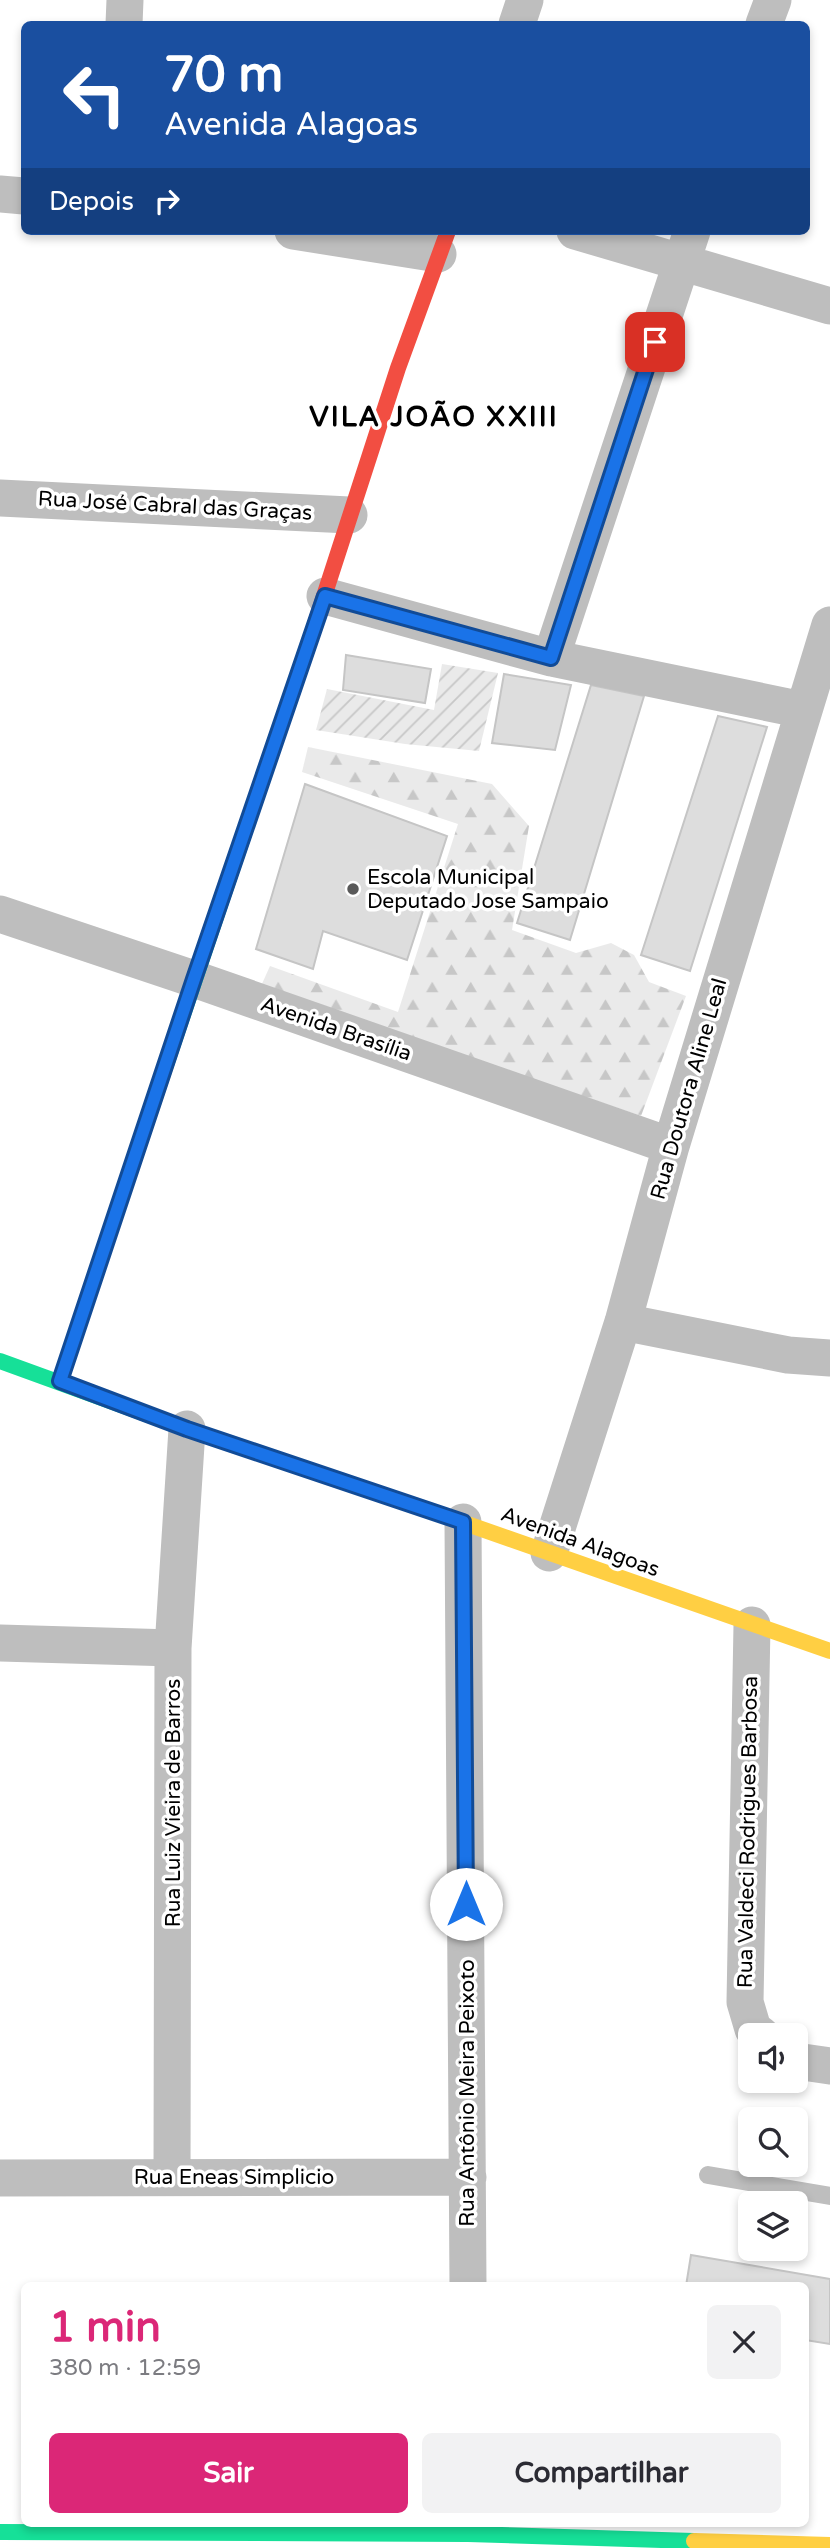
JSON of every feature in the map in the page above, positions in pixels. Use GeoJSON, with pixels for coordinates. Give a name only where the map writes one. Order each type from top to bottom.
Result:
{"type":"FeatureCollection","features":[{"type":"Feature","properties":{"kind":"street"},"geometry":{"type":"LineString","coordinates":[[124,21],[125,0]]}},
{"type":"Feature","properties":{"kind":"street"},"geometry":{"type":"LineString","coordinates":[[518,21],[525,0]]}},
{"type":"Feature","properties":{"kind":"street"},"geometry":{"type":"LineString","coordinates":[[765,21],[773,0]]}},
{"type":"Feature","properties":{"kind":"street"},"geometry":{"type":"LineString","coordinates":[[0,194],[21,196]]}},
{"type":"Feature","properties":{"kind":"street"},"geometry":{"type":"LineString","coordinates":[[60,1381],[325,596],[349,515],[443,243],[343,235]]}},
{"type":"Feature","properties":{"kind":"street"},"geometry":{"type":"LineString","coordinates":[[603,235],[686,247],[830,306]]}},
{"type":"Feature","properties":{"kind":"street"},"geometry":{"type":"LineString","coordinates":[[551,658],[686,247]]}},
{"type":"Feature","properties":{"kind":"street","name":"Rua José Cabral das Graças"},"geometry":{"type":"LineString","coordinates":[[0,498],[349,515]]}},
{"type":"Feature","properties":{"kind":"street"},"geometry":{"type":"LineString","coordinates":[[325,596],[551,658],[803,710]]}},
{"type":"Feature","properties":{"kind":"street","name":"Rua Doutora Aline Leal"},"geometry":{"type":"LineString","coordinates":[[549,1553],[623,1322],[671,1146],[830,625]]}},
{"type":"Feature","properties":{"kind":"street","name":"Avenida Brasília"},"geometry":{"type":"LineString","coordinates":[[0,914],[671,1146]]}},
{"type":"Feature","properties":{"kind":"street"},"geometry":{"type":"LineString","coordinates":[[623,1322],[788,1354],[830,1358]]}},
{"type":"Feature","properties":{"kind":"street","name":"Avenida Alagoas"},"geometry":{"type":"LineString","coordinates":[[0,1361],[187,1429],[463,1522],[830,1651]]}},
{"type":"Feature","properties":{"kind":"street","name":"Rua Luiz Vieira de Barros"},"geometry":{"type":"LineString","coordinates":[[172,2177],[173,1648],[187,1429]]}},
{"type":"Feature","properties":{"kind":"street","name":"Rua Antônio Meira Peixoto"},"geometry":{"type":"LineString","coordinates":[[463,1522],[468,2282]]}},
{"type":"Feature","properties":{"kind":"street","name":"Rua Valdeci Rodrigues Barbosa"},"geometry":{"type":"LineString","coordinates":[[750,2023],[745,2002],[752,1625]]}},
{"type":"Feature","properties":{"kind":"street"},"geometry":{"type":"LineString","coordinates":[[0,1643],[173,1648]]}},
{"type":"Feature","properties":{"kind":"street"},"geometry":{"type":"LineString","coordinates":[[808,2063],[830,2066]]}},
{"type":"Feature","properties":{"kind":"street","name":"Rua Eneas Simplicio"},"geometry":{"type":"LineString","coordinates":[[0,2178],[468,2177]]}},
{"type":"Feature","properties":{"kind":"street"},"geometry":{"type":"LineString","coordinates":[[0,2532],[468,2529],[830,2545]]}},
{"type":"Feature","properties":{"kind":"lane"},"geometry":{"type":"LineString","coordinates":[[708,2175],[830,2196]]}},
{"type":"Feature","properties":{"kind":"green space"},"geometry":{"type":"Polygon","coordinates":[[[442,664],[498,673],[479,751],[405,744],[316,730],[327,689],[434,710],[442,664]]]}},
{"type":"Feature","properties":{"kind":"green space"},"geometry":{"type":"Polygon","coordinates":[[[308,747],[492,784],[529,826],[512,930],[576,953],[611,943],[634,955],[649,982],[686,996],[641,1116],[261,986],[270,966],[398,1012],[458,824],[302,772],[308,747]]]}},
{"type":"Feature","properties":{"kind":"building"},"geometry":{"type":"Polygon","coordinates":[[[346,655],[431,669],[425,703],[343,690],[346,655]]]}},
{"type":"Feature","properties":{"kind":"building"},"geometry":{"type":"Polygon","coordinates":[[[504,674],[571,685],[555,750],[492,743],[504,674]]]}},
{"type":"Feature","properties":{"kind":"building"},"geometry":{"type":"Polygon","coordinates":[[[591,685],[644,696],[570,940],[517,923],[591,685]]]}},
{"type":"Feature","properties":{"kind":"building"},"geometry":{"type":"Polygon","coordinates":[[[718,716],[767,727],[690,971],[641,955],[718,716]]]}},
{"type":"Feature","properties":{"kind":"building","name":"Escola Municipal Deputado Jose Sampaio"},"geometry":{"type":"Polygon","coordinates":[[[305,784],[447,836],[407,960],[323,931],[313,969],[256,949],[305,784]]]}},
{"type":"Feature","properties":{"kind":"building"},"geometry":{"type":"Polygon","coordinates":[[[691,2255],[830,2279],[830,2344],[809,2341],[809,2282],[687,2282],[691,2255]]]}},
{"type":"Feature","properties":{"kind":"traffic: fast"},"geometry":{"type":"LineString","coordinates":[[166,1065],[315,624]]}},
{"type":"Feature","properties":{"kind":"traffic: fast"},"geometry":{"type":"LineString","coordinates":[[0,1361],[187,1429],[433,1512]]}},
{"type":"Feature","properties":{"kind":"traffic: fast"},"geometry":{"type":"LineString","coordinates":[[0,2532],[468,2534],[694,2541]]}},
{"type":"Feature","properties":{"kind":"traffic: slow"},"geometry":{"type":"LineString","coordinates":[[60,1381],[166,1065]]}},
{"type":"Feature","properties":{"kind":"traffic: slow"},"geometry":{"type":"LineString","coordinates":[[433,1512],[830,1651]]}},
{"type":"Feature","properties":{"kind":"traffic: slow"},"geometry":{"type":"LineString","coordinates":[[694,2541],[830,2545]]}},
{"type":"Feature","properties":{"kind":"traffic: jam"},"geometry":{"type":"LineString","coordinates":[[315,624],[398,368],[447,235]]}},
{"type":"Feature","properties":{"kind":"place","name":"Escola Municipal Deputado Jose Sampaio"},"geometry":{"type":"Point","coordinates":[353,889]}},
{"type":"Feature","properties":{"kind":"district","name":"VILA JOÃO XXIII"},"geometry":{"type":"Point","coordinates":[434,417]}},
{"type":"Feature","properties":{"kind":"route"},"geometry":{"type":"LineString","coordinates":[[466,1904],[463,1522],[187,1429],[60,1381],[325,596],[551,658],[655,342]]}}]}
